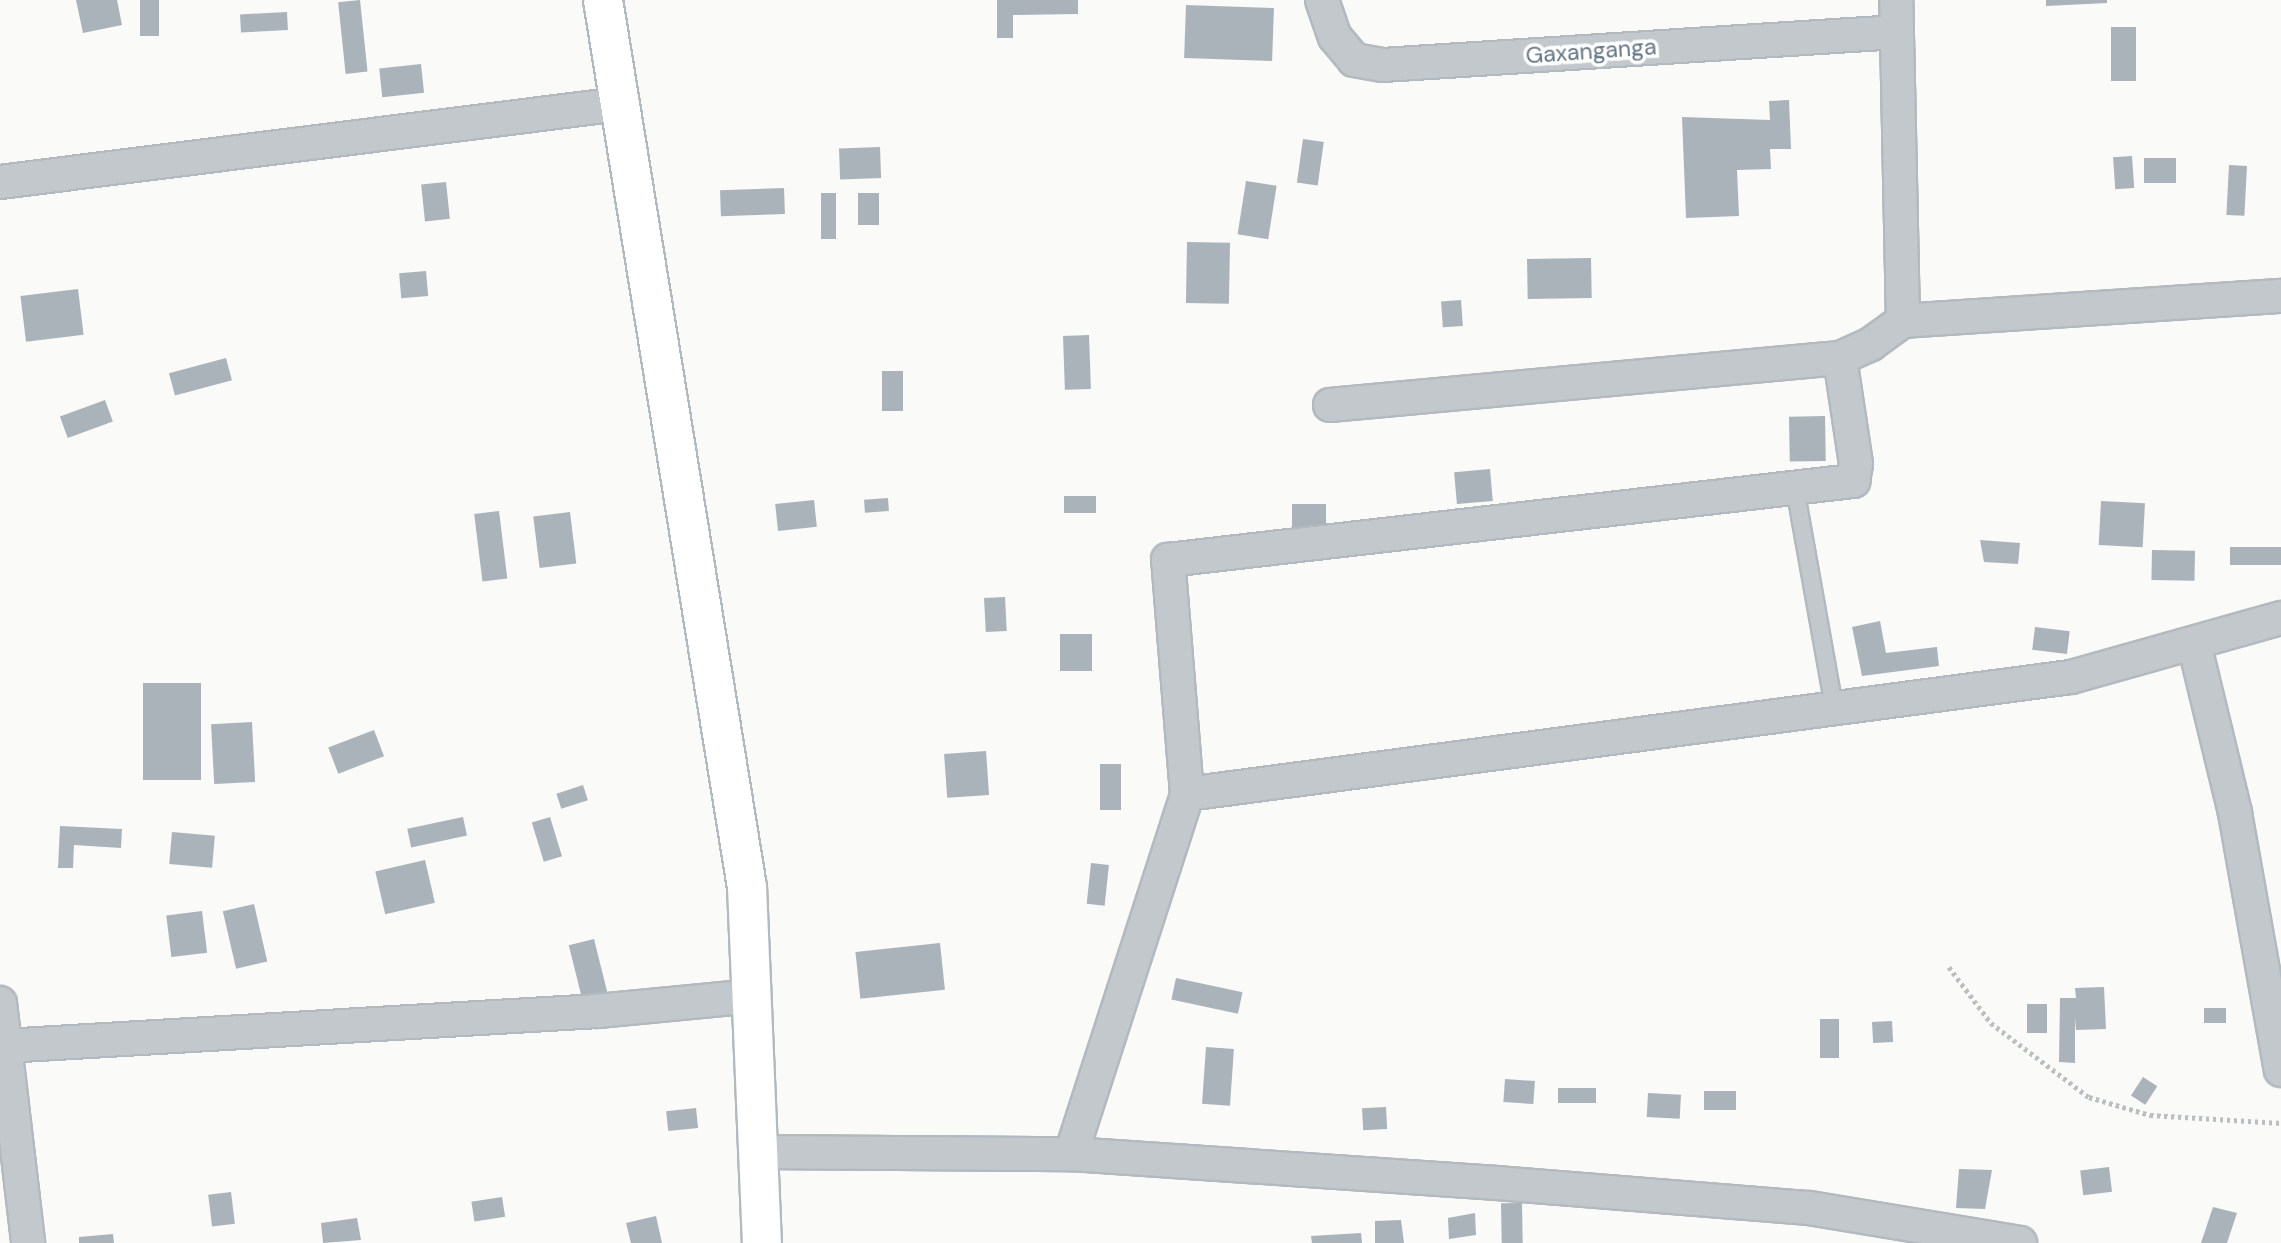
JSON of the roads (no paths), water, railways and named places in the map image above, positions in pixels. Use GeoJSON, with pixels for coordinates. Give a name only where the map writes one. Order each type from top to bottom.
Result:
{"type":"FeatureCollection","features":[{"type":"Feature","properties":{"kind":"street"},"geometry":{"type":"LineString","coordinates":[[603,0],[734,786],[752,996],[762,1243]]}},
{"type":"Feature","properties":{"kind":"street","name":"Gaxanganga"},"geometry":{"type":"LineString","coordinates":[[1322,0],[1335,37],[1354,60],[1383,65],[1898,32]]}},
{"type":"Feature","properties":{"kind":"street"},"geometry":{"type":"LineString","coordinates":[[1896,0],[1903,321]]}},
{"type":"Feature","properties":{"kind":"street"},"geometry":{"type":"LineString","coordinates":[[0,183],[620,104]]}},
{"type":"Feature","properties":{"kind":"street"},"geometry":{"type":"LineString","coordinates":[[1330,405],[1840,358],[1903,321],[2281,296]]}},
{"type":"Feature","properties":{"kind":"street"},"geometry":{"type":"LineString","coordinates":[[1071,1154],[1187,794],[1168,560],[1853,481],[1856,464],[1840,358]]}},
{"type":"Feature","properties":{"kind":"street"},"geometry":{"type":"LineString","coordinates":[[1187,794],[2071,677],[2281,618]]}},
{"type":"Feature","properties":{"kind":"street"},"geometry":{"type":"LineString","coordinates":[[2194,643],[2235,813],[2281,1070]]}},
{"type":"Feature","properties":{"kind":"street"},"geometry":{"type":"LineString","coordinates":[[4,1046],[598,1011],[752,996]]}},
{"type":"Feature","properties":{"kind":"street"},"geometry":{"type":"LineString","coordinates":[[0,1003],[27,1243]]}},
{"type":"Feature","properties":{"kind":"street"},"geometry":{"type":"LineString","coordinates":[[758,1152],[1071,1154],[1809,1208],[2020,1243]]}},
{"type":"Feature","properties":{"kind":"lane"},"geometry":{"type":"LineString","coordinates":[[1795,488],[1834,708]]}}]}
